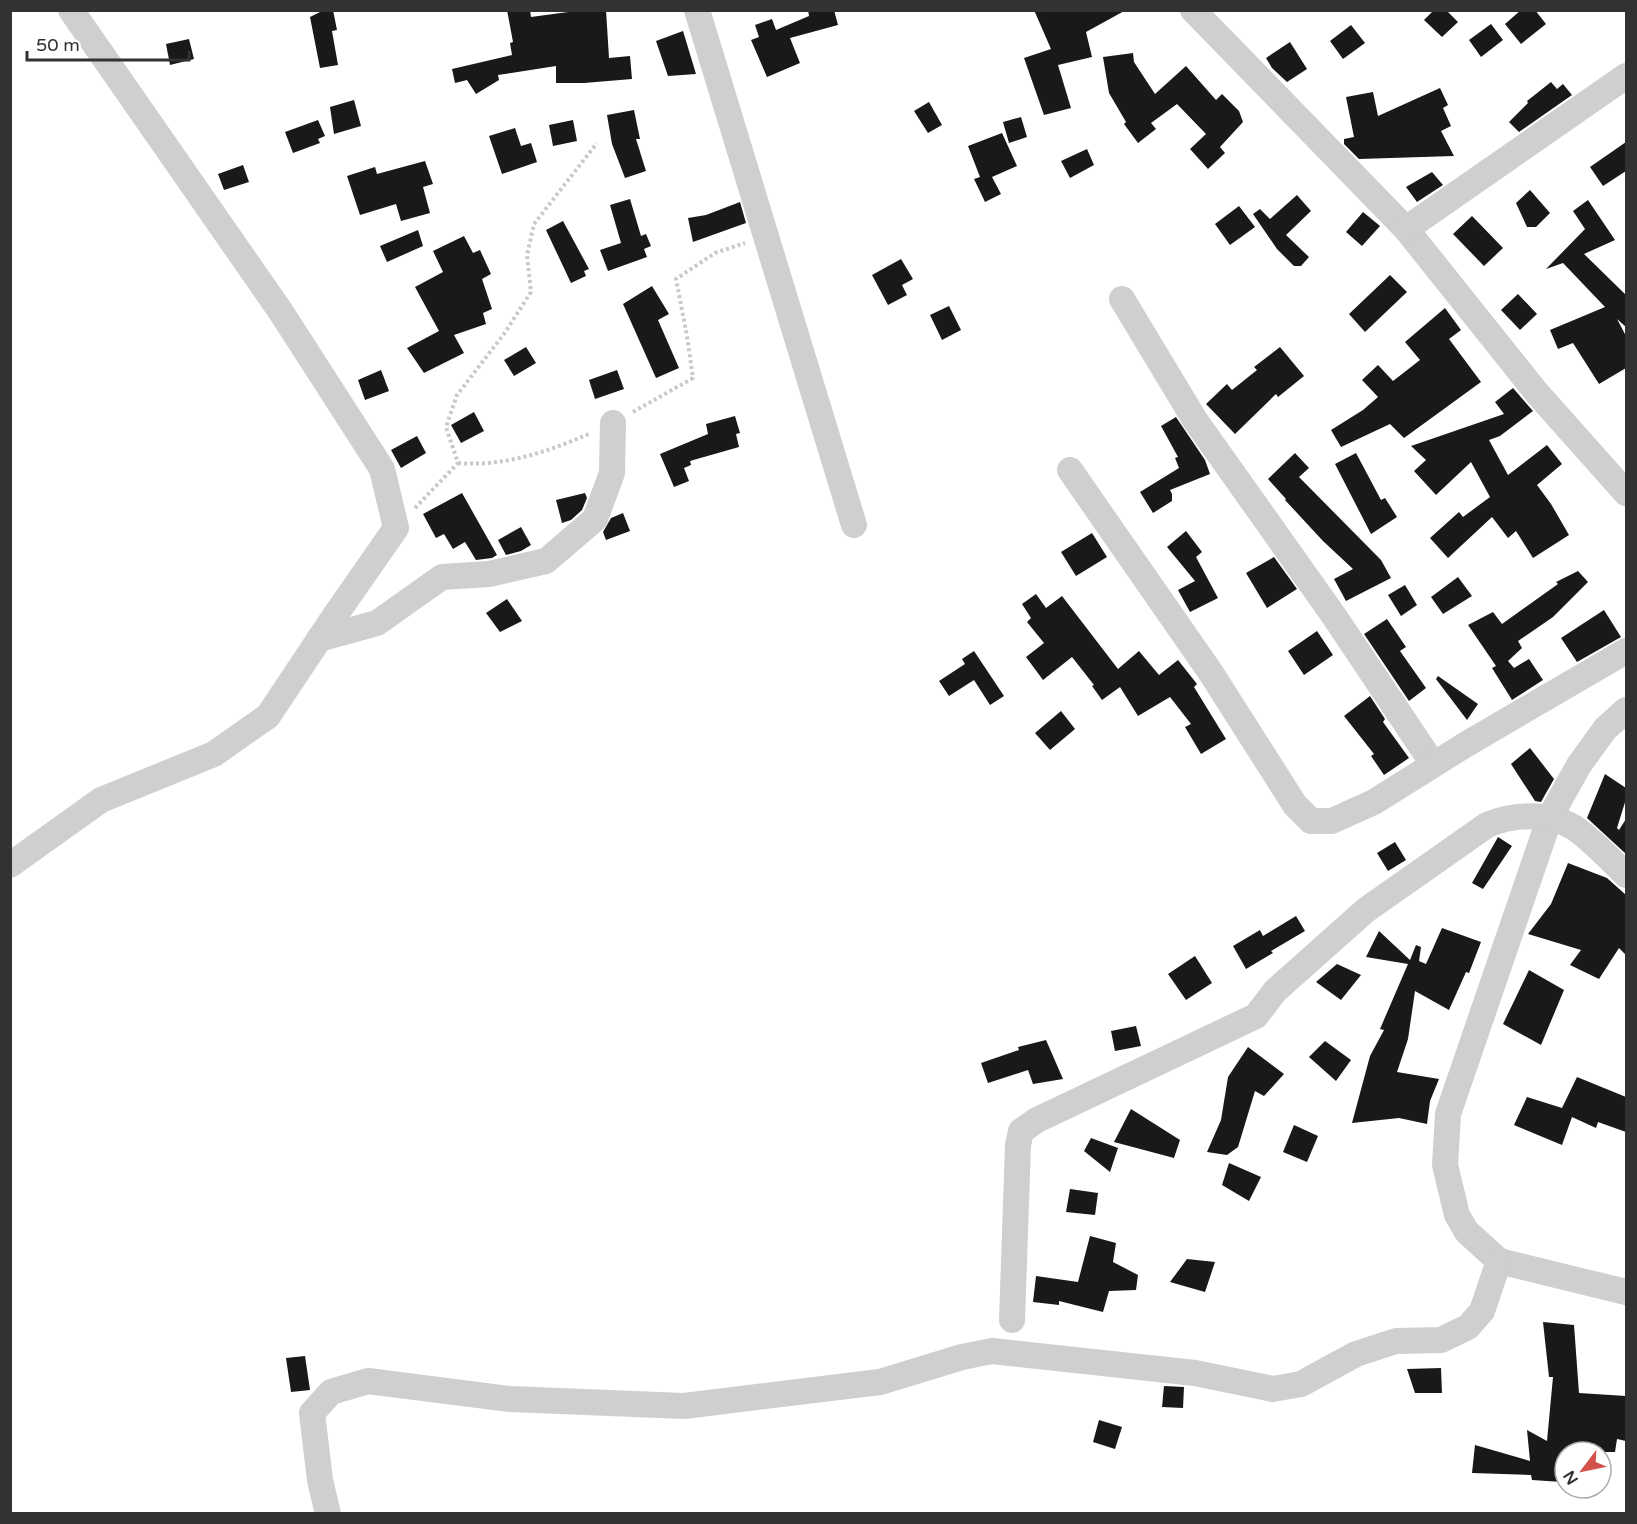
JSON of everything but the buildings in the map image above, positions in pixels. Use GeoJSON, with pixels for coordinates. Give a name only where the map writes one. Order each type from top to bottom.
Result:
{"type":"FeatureCollection","features":[{"type":"Feature","properties":{"kind":"street"},"geometry":{"type":"LineString","coordinates":[[10,865],[101,800],[214,754],[268,716],[396,528],[382,469],[281,312],[71,10]]}},
{"type":"Feature","properties":{"kind":"street"},"geometry":{"type":"LineString","coordinates":[[696,10],[854,525]]}},
{"type":"Feature","properties":{"kind":"street"},"geometry":{"type":"LineString","coordinates":[[1193,10],[1406,229],[1537,393],[1626,493]]}},
{"type":"Feature","properties":{"kind":"street"},"geometry":{"type":"LineString","coordinates":[[1406,229],[1626,76]]}},
{"type":"Feature","properties":{"kind":"street"},"geometry":{"type":"LineString","coordinates":[[1122,299],[1195,420],[1334,616],[1433,764]]}},
{"type":"Feature","properties":{"kind":"street"},"geometry":{"type":"LineString","coordinates":[[319,639],[377,623],[442,578],[489,574],[546,561],[595,519],[612,473],[613,423]]}},
{"type":"Feature","properties":{"kind":"street"},"geometry":{"type":"LineString","coordinates":[[1070,470],[1210,673],[1295,805],[1311,821],[1332,821],[1374,802],[1433,764],[1626,651]]}},
{"type":"Feature","properties":{"kind":"street"},"geometry":{"type":"LineString","coordinates":[[1626,710],[1605,729],[1586,756],[1550,818],[1448,1114],[1445,1165],[1457,1215],[1467,1232],[1499,1261],[1626,1292]]}},
{"type":"Feature","properties":{"kind":"street"},"geometry":{"type":"LineString","coordinates":[[1012,1320],[1018,1145],[1021,1131],[1037,1120],[1256,1016],[1275,991],[1366,910],[1487,825],[1502,819],[1521,816],[1550,818],[1574,828],[1626,874]]}},
{"type":"Feature","properties":{"kind":"street"},"geometry":{"type":"LineString","coordinates":[[328,1514],[320,1480],[312,1413],[331,1392],[368,1381],[510,1399],[684,1406],[880,1382],[962,1357],[992,1351],[1195,1373],[1273,1389],[1301,1384],[1356,1354],[1396,1341],[1441,1340],[1468,1327],[1482,1311],[1499,1261]]}},
{"type":"Feature","properties":{"kind":"path"},"geometry":{"type":"LineString","coordinates":[[458,463],[446,427],[457,395],[504,334],[531,292],[527,255],[534,224],[597,143]]}},
{"type":"Feature","properties":{"kind":"path"},"geometry":{"type":"LineString","coordinates":[[458,463],[472,464],[518,458],[561,447],[613,423],[693,378],[676,279],[715,253],[766,236]]}},
{"type":"Feature","properties":{"kind":"path"},"geometry":{"type":"LineString","coordinates":[[396,528],[458,463]]}}]}
